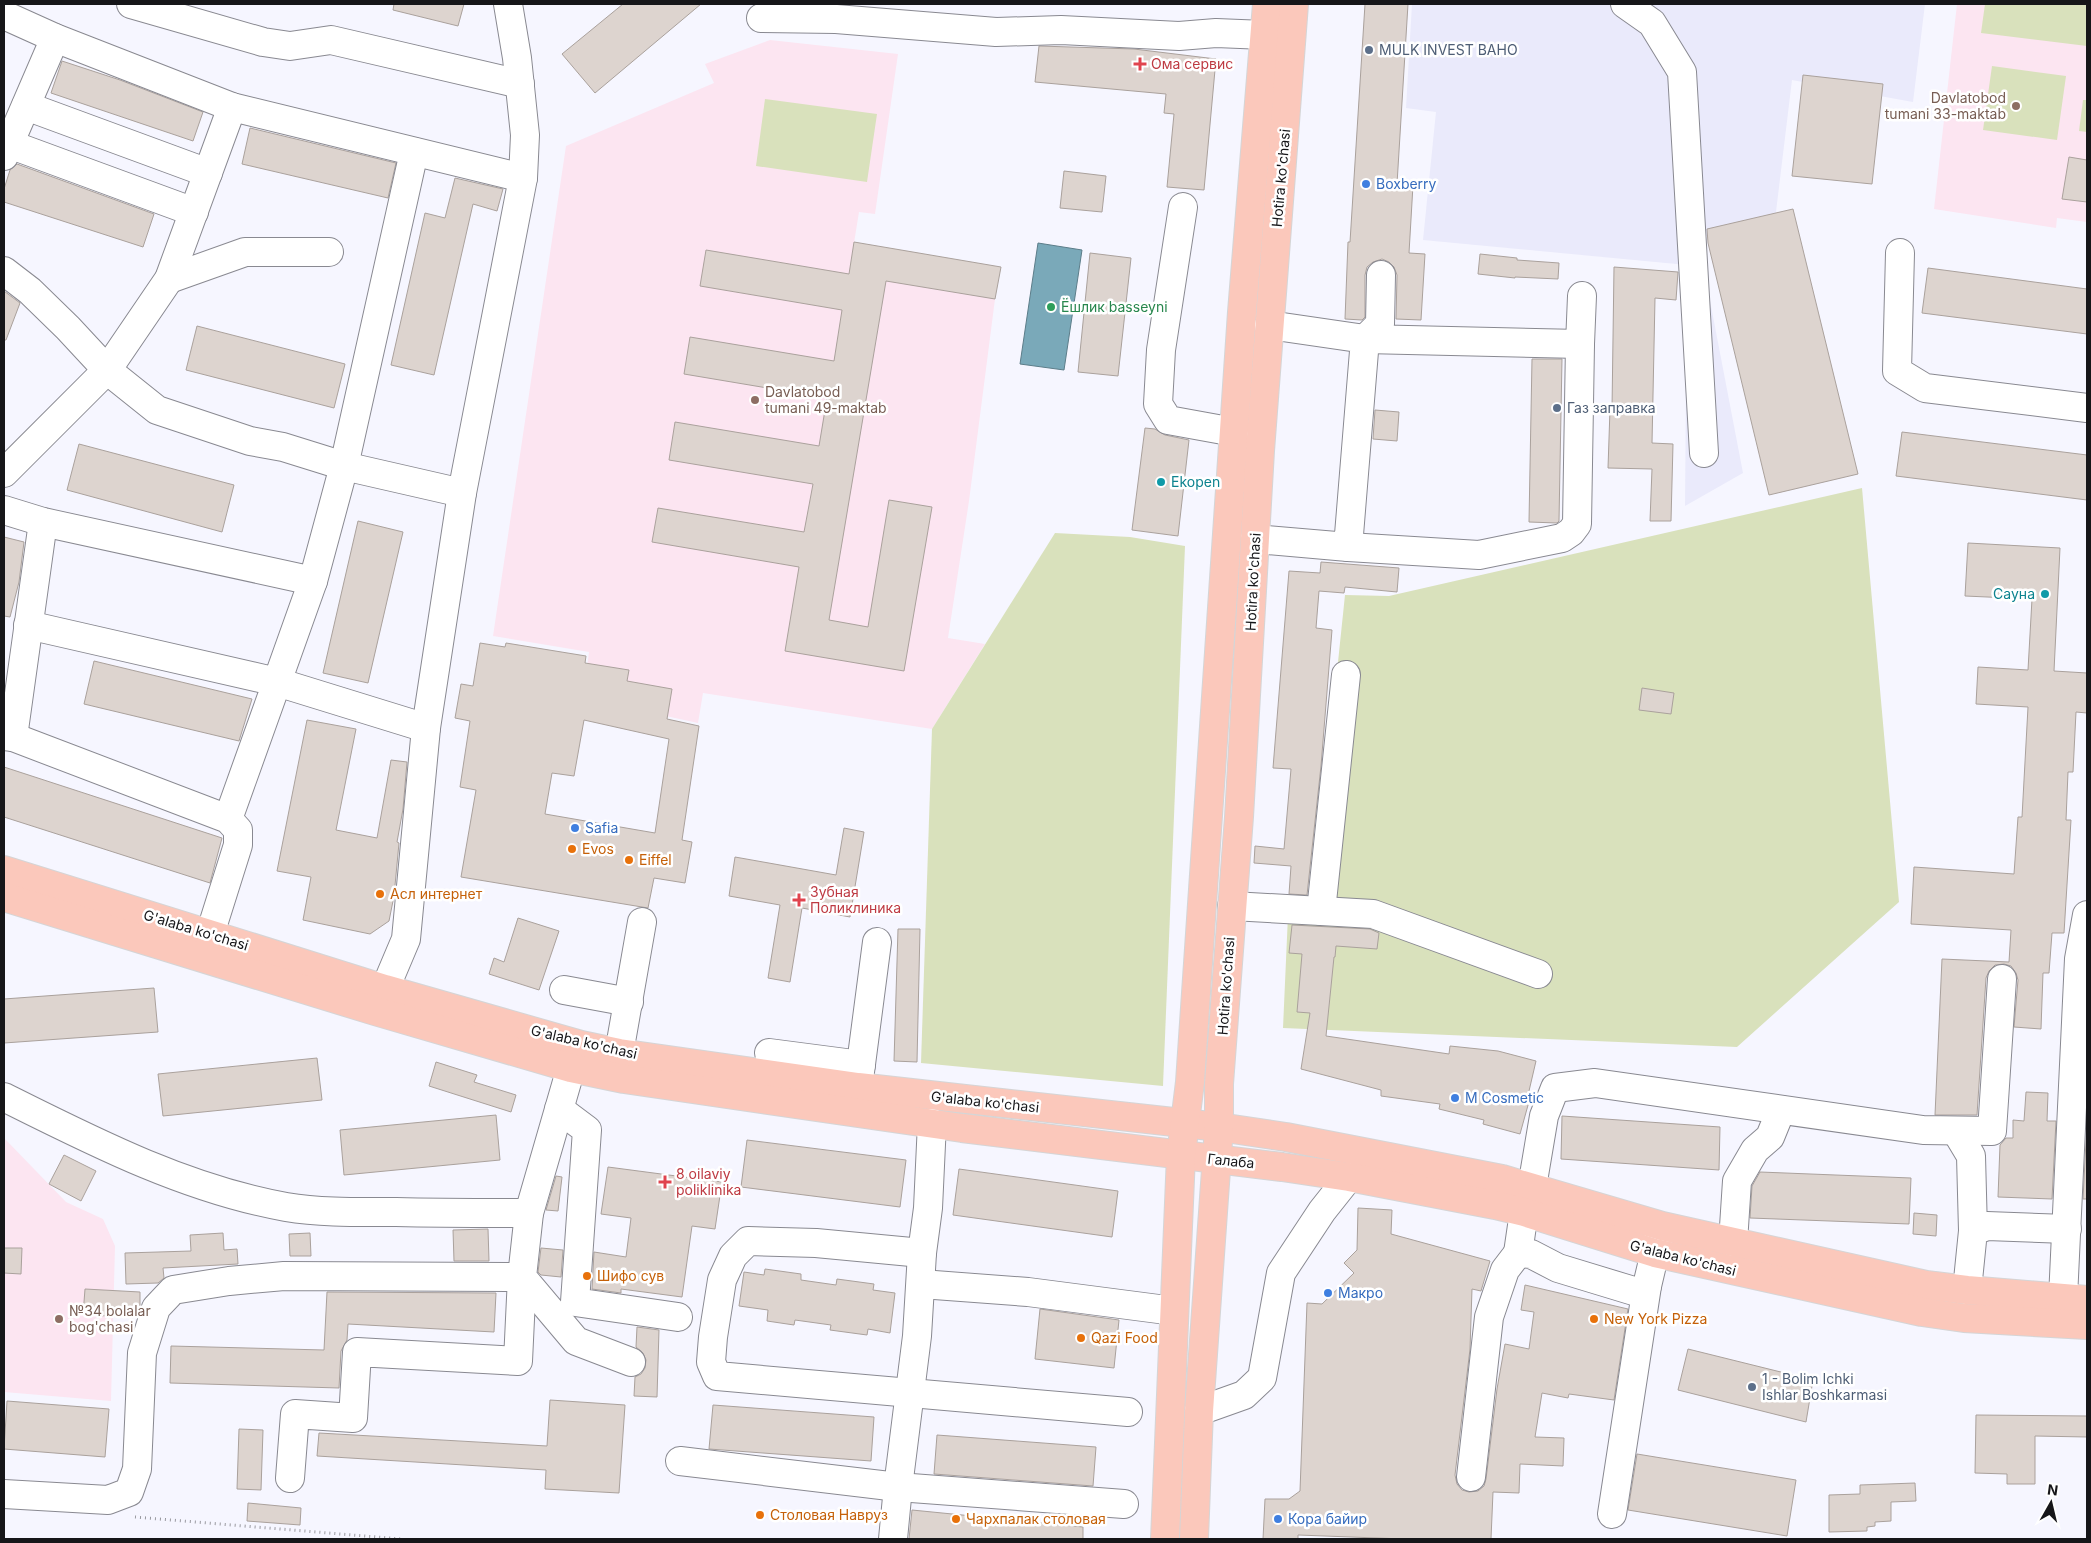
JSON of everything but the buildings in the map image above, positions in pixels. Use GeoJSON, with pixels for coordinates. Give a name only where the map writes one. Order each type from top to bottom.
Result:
{"type":"FeatureCollection","features":[{"type":"Feature","properties":{"kind":"main road","name":"Hotira ko'chasi"},"geometry":{"type":"LineString","coordinates":[[1165,1539],[1180,1155],[1190,1082],[1234,432],[1267,4]]}},
{"type":"Feature","properties":{"kind":"main road","name":"Hotira ko'chasi"},"geometry":{"type":"LineString","coordinates":[[1194,1539],[1199,1411],[1219,1127],[1219,1084],[1269,325],[1294,4]]}},
{"type":"Feature","properties":{"kind":"main road","name":"G'alaba ko'chasi"},"geometry":{"type":"LineString","coordinates":[[4,870],[210,934],[380,1000],[571,1068],[634,1080],[932,1123],[1180,1155]]}},
{"type":"Feature","properties":{"kind":"main road","name":"G'alaba ko'chasi"},"geometry":{"type":"LineString","coordinates":[[4,897],[380,1000],[619,1053],[860,1076],[1184,1124]]}},
{"type":"Feature","properties":{"kind":"main road"},"geometry":{"type":"LineString","coordinates":[[1184,1124],[1219,1127]]}},
{"type":"Feature","properties":{"kind":"main road","name":"G'alaba ko'chasi"},"geometry":{"type":"LineString","coordinates":[[1219,1127],[1286,1137],[1532,1186],[1662,1226],[1926,1285],[2075,1299]]}},
{"type":"Feature","properties":{"kind":"main road","name":"Галаба"},"geometry":{"type":"LineString","coordinates":[[1180,1155],[1282,1167]]}},
{"type":"Feature","properties":{"kind":"main road","name":"G'alaba ko'chasi"},"geometry":{"type":"LineString","coordinates":[[1282,1167],[1349,1177],[1524,1212],[1655,1253],[1922,1312],[1964,1318],[2087,1325]]}},
{"type":"Feature","properties":{"kind":"street"},"geometry":{"type":"LineString","coordinates":[[131,4],[263,42],[290,46],[331,40],[520,84]]}},
{"type":"Feature","properties":{"kind":"street"},"geometry":{"type":"LineString","coordinates":[[380,1000],[406,939],[426,728],[462,493],[523,178],[525,135],[520,84],[508,4]]}},
{"type":"Feature","properties":{"kind":"street"},"geometry":{"type":"LineString","coordinates":[[1625,4],[1652,23],[1682,72],[1704,453]]}},
{"type":"Feature","properties":{"kind":"street"},"geometry":{"type":"LineString","coordinates":[[4,15],[55,38],[232,107],[523,178]]}},
{"type":"Feature","properties":{"kind":"street"},"geometry":{"type":"LineString","coordinates":[[761,18],[836,19],[996,32],[1061,30],[1179,36],[1216,33],[1265,35]]}},
{"type":"Feature","properties":{"kind":"street"},"geometry":{"type":"LineString","coordinates":[[55,38],[6,150],[194,212]]}},
{"type":"Feature","properties":{"kind":"street"},"geometry":{"type":"LineString","coordinates":[[26,106],[208,173]]}},
{"type":"Feature","properties":{"kind":"street"},"geometry":{"type":"LineString","coordinates":[[4,473],[107,370],[169,279],[232,107]]}},
{"type":"Feature","properties":{"kind":"street"},"geometry":{"type":"LineString","coordinates":[[228,819],[313,581],[344,466],[414,152]]}},
{"type":"Feature","properties":{"kind":"street"},"geometry":{"type":"LineString","coordinates":[[1184,207],[1161,350],[1158,404],[1168,420],[1234,432]]}},
{"type":"Feature","properties":{"kind":"street"},"geometry":{"type":"LineString","coordinates":[[169,279],[245,252],[329,252]]}},
{"type":"Feature","properties":{"kind":"street"},"geometry":{"type":"LineString","coordinates":[[1900,253],[1897,371],[1924,388],[2087,408]]}},
{"type":"Feature","properties":{"kind":"street"},"geometry":{"type":"LineString","coordinates":[[4,271],[30,291],[107,370],[156,410],[250,441],[283,447],[344,466],[462,493]]}},
{"type":"Feature","properties":{"kind":"street"},"geometry":{"type":"LineString","coordinates":[[1348,547],[1365,339],[1380,324],[1381,275]]}},
{"type":"Feature","properties":{"kind":"street"},"geometry":{"type":"LineString","coordinates":[[1255,539],[1479,555],[1562,538],[1571,532],[1577,524],[1582,296]]}},
{"type":"Feature","properties":{"kind":"street"},"geometry":{"type":"LineString","coordinates":[[1269,325],[1365,339],[1580,344]]}},
{"type":"Feature","properties":{"kind":"street"},"geometry":{"type":"LineString","coordinates":[[4,510],[43,522],[313,581]]}},
{"type":"Feature","properties":{"kind":"street"},"geometry":{"type":"LineString","coordinates":[[43,522],[28,624],[8,736],[228,819],[238,830],[238,845],[210,934]]}},
{"type":"Feature","properties":{"kind":"street"},"geometry":{"type":"LineString","coordinates":[[28,624],[277,682],[426,728]]}},
{"type":"Feature","properties":{"kind":"street"},"geometry":{"type":"LineString","coordinates":[[1321,911],[1346,675]]}},
{"type":"Feature","properties":{"kind":"street"},"geometry":{"type":"LineString","coordinates":[[1232,906],[1373,914],[1538,974]]}},
{"type":"Feature","properties":{"kind":"street"},"geometry":{"type":"LineString","coordinates":[[2075,1299],[2067,1229],[2079,959],[2087,916]]}},
{"type":"Feature","properties":{"kind":"street"},"geometry":{"type":"LineString","coordinates":[[619,1053],[642,922]]}},
{"type":"Feature","properties":{"kind":"street"},"geometry":{"type":"LineString","coordinates":[[769,1053],[860,1076],[877,942]]}},
{"type":"Feature","properties":{"kind":"street"},"geometry":{"type":"LineString","coordinates":[[1532,1186],[1544,1116],[1555,1088],[1595,1083],[1922,1130],[1992,1131],[2002,979]]}},
{"type":"Feature","properties":{"kind":"street"},"geometry":{"type":"LineString","coordinates":[[564,990],[629,1002]]}},
{"type":"Feature","properties":{"kind":"street"},"geometry":{"type":"LineString","coordinates":[[290,1478],[295,1414],[353,1418],[357,1352],[518,1361],[522,1277],[529,1213],[571,1068]]}},
{"type":"Feature","properties":{"kind":"street"},"geometry":{"type":"LineString","coordinates":[[4,1097],[97,1144],[205,1187],[254,1200],[286,1207],[329,1212],[529,1213]]}},
{"type":"Feature","properties":{"kind":"street"},"geometry":{"type":"LineString","coordinates":[[559,1109],[587,1130],[575,1302],[678,1317]]}},
{"type":"Feature","properties":{"kind":"street"},"geometry":{"type":"LineString","coordinates":[[1733,1242],[1738,1181],[1755,1150],[1770,1137],[1781,1110]]}},
{"type":"Feature","properties":{"kind":"street"},"geometry":{"type":"LineString","coordinates":[[893,1539],[921,1284],[922,1253],[928,1208],[932,1123]]}},
{"type":"Feature","properties":{"kind":"street"},"geometry":{"type":"LineString","coordinates":[[1956,1131],[1971,1156],[1974,1231],[1967,1290]]}},
{"type":"Feature","properties":{"kind":"street"},"geometry":{"type":"LineString","coordinates":[[1199,1411],[1244,1395],[1262,1378],[1281,1273],[1322,1211],[1349,1177]]}},
{"type":"Feature","properties":{"kind":"street"},"geometry":{"type":"LineString","coordinates":[[1471,1476],[1490,1317],[1506,1270],[1518,1253],[1524,1212]]}},
{"type":"Feature","properties":{"kind":"street"},"geometry":{"type":"LineString","coordinates":[[1612,1514],[1647,1286],[1662,1226]]}},
{"type":"Feature","properties":{"kind":"street"},"geometry":{"type":"LineString","coordinates":[[1974,1231],[1986,1226],[2067,1229]]}},
{"type":"Feature","properties":{"kind":"street"},"geometry":{"type":"LineString","coordinates":[[922,1253],[816,1244],[748,1242],[733,1256],[722,1280],[711,1362],[717,1376],[1128,1412]]}},
{"type":"Feature","properties":{"kind":"street"},"geometry":{"type":"LineString","coordinates":[[1518,1253],[1531,1254],[1558,1268],[1629,1291],[1637,1292],[1647,1286]]}},
{"type":"Feature","properties":{"kind":"street"},"geometry":{"type":"LineString","coordinates":[[4,1494],[108,1500],[129,1492],[137,1469],[142,1353],[156,1308],[174,1290],[228,1281],[284,1276],[522,1277],[576,1341],[631,1362]]}},
{"type":"Feature","properties":{"kind":"street"},"geometry":{"type":"LineString","coordinates":[[921,1284],[1028,1292],[1174,1311]]}},
{"type":"Feature","properties":{"kind":"street"},"geometry":{"type":"LineString","coordinates":[[680,1461],[898,1487],[1124,1504]]}},
{"type":"Feature","properties":{"kind":"path"},"geometry":{"type":"LineString","coordinates":[[133,1516],[401,1539]]}},
{"type":"Feature","properties":{"kind":"shaded area"},"geometry":{"type":"Polygon","coordinates":[[[1412,4],[1925,4],[1913,102],[1792,80],[1775,220],[1698,238],[1743,473],[1685,506],[1687,265],[1423,240],[1436,112],[1406,108],[1412,4]]]}},
{"type":"Feature","properties":{"kind":"shaded area","name":"Davlatobod tumani 33-maktab"},"geometry":{"type":"Polygon","coordinates":[[[1957,4],[2087,4],[2087,222],[2057,218],[2056,228],[1934,209],[1957,4]]]}},
{"type":"Feature","properties":{"kind":"shaded area","name":"Davlatobod tumani 49-maktab"},"geometry":{"type":"Polygon","coordinates":[[[770,40],[898,54],[875,214],[859,212],[849,274],[995,299],[969,501],[948,638],[985,644],[932,729],[703,693],[698,723],[583,698],[589,652],[493,636],[566,146],[714,83],[705,64],[770,40]]]}},
{"type":"Feature","properties":{"kind":"shaded area","name":"№34 bolalar bog'chasi"},"geometry":{"type":"Polygon","coordinates":[[[4,1138],[66,1202],[103,1219],[115,1246],[111,1401],[4,1392],[4,1138]]]}},
{"type":"Feature","properties":{"kind":"green space"},"geometry":{"type":"Polygon","coordinates":[[[1985,4],[2087,4],[2087,46],[1981,33],[1985,4]]]}},
{"type":"Feature","properties":{"kind":"green space"},"geometry":{"type":"Polygon","coordinates":[[[1992,66],[2066,76],[2057,140],[1983,130],[1992,66]]]}},
{"type":"Feature","properties":{"kind":"green space"},"geometry":{"type":"Polygon","coordinates":[[[765,99],[877,114],[867,182],[756,166],[765,99]]]}},
{"type":"Feature","properties":{"kind":"green space"},"geometry":{"type":"Polygon","coordinates":[[[2083,100],[2087,100],[2087,132],[2079,131],[2083,100]]]}},
{"type":"Feature","properties":{"kind":"green space"},"geometry":{"type":"Polygon","coordinates":[[[1862,488],[1899,902],[1737,1047],[1283,1028],[1288,915],[1312,911],[1345,595],[1389,596],[1862,488]]]}},
{"type":"Feature","properties":{"kind":"green space"},"geometry":{"type":"Polygon","coordinates":[[[1055,533],[1130,537],[1185,546],[1163,1086],[921,1063],[932,729],[1055,533]]]}},
{"type":"Feature","properties":{"kind":"water","name":"Ёшлик basseyni"},"geometry":{"type":"Polygon","coordinates":[[[1038,243],[1082,250],[1064,370],[1020,364],[1038,243]]]}},
{"type":"Feature","properties":{"kind":"place","name":"MULK INVEST BAHO"},"geometry":{"type":"Point","coordinates":[1369,50]}},
{"type":"Feature","properties":{"kind":"place","name":"Ома сервис"},"geometry":{"type":"Point","coordinates":[1140,64]}},
{"type":"Feature","properties":{"kind":"place","name":"Davlatobod tumani 33-maktab"},"geometry":{"type":"Point","coordinates":[2016,106]}},
{"type":"Feature","properties":{"kind":"place","name":"Boxberry"},"geometry":{"type":"Point","coordinates":[1366,184]}},
{"type":"Feature","properties":{"kind":"place","name":"Ёшлик basseyni"},"geometry":{"type":"Point","coordinates":[1051,307]}},
{"type":"Feature","properties":{"kind":"place","name":"Davlatobod tumani 49-maktab"},"geometry":{"type":"Point","coordinates":[755,400]}},
{"type":"Feature","properties":{"kind":"place","name":"Газ заправка"},"geometry":{"type":"Point","coordinates":[1557,408]}},
{"type":"Feature","properties":{"kind":"place","name":"Ekopen"},"geometry":{"type":"Point","coordinates":[1161,482]}},
{"type":"Feature","properties":{"kind":"place","name":"Сауна"},"geometry":{"type":"Point","coordinates":[2045,594]}},
{"type":"Feature","properties":{"kind":"place","name":"Safia"},"geometry":{"type":"Point","coordinates":[575,828]}},
{"type":"Feature","properties":{"kind":"place","name":"Evos"},"geometry":{"type":"Point","coordinates":[572,849]}},
{"type":"Feature","properties":{"kind":"place","name":"Eiffel"},"geometry":{"type":"Point","coordinates":[629,860]}},
{"type":"Feature","properties":{"kind":"place","name":"Асл интернет"},"geometry":{"type":"Point","coordinates":[380,894]}},
{"type":"Feature","properties":{"kind":"place","name":"Зубная Поликлиника"},"geometry":{"type":"Point","coordinates":[799,900]}},
{"type":"Feature","properties":{"kind":"place","name":"M Cosmetic"},"geometry":{"type":"Point","coordinates":[1455,1098]}},
{"type":"Feature","properties":{"kind":"place","name":"8 oilaviy poliklinika"},"geometry":{"type":"Point","coordinates":[665,1182]}},
{"type":"Feature","properties":{"kind":"place","name":"Шифо сув"},"geometry":{"type":"Point","coordinates":[587,1276]}},
{"type":"Feature","properties":{"kind":"place","name":"Макро"},"geometry":{"type":"Point","coordinates":[1328,1293]}},
{"type":"Feature","properties":{"kind":"place","name":"№34 bolalar bog'chasi"},"geometry":{"type":"Point","coordinates":[59,1319]}},
{"type":"Feature","properties":{"kind":"place","name":"New York Pizza"},"geometry":{"type":"Point","coordinates":[1594,1319]}},
{"type":"Feature","properties":{"kind":"place","name":"Qazi Food"},"geometry":{"type":"Point","coordinates":[1081,1338]}},
{"type":"Feature","properties":{"kind":"place","name":"1 - Bolim Ichki Ishlar Boshkarmasi"},"geometry":{"type":"Point","coordinates":[1752,1387]}},
{"type":"Feature","properties":{"kind":"place","name":"Столовая Навруз"},"geometry":{"type":"Point","coordinates":[760,1515]}},
{"type":"Feature","properties":{"kind":"place","name":"Чархпалак столовая"},"geometry":{"type":"Point","coordinates":[956,1519]}},
{"type":"Feature","properties":{"kind":"place","name":"Кора байир"},"geometry":{"type":"Point","coordinates":[1278,1519]}}]}
